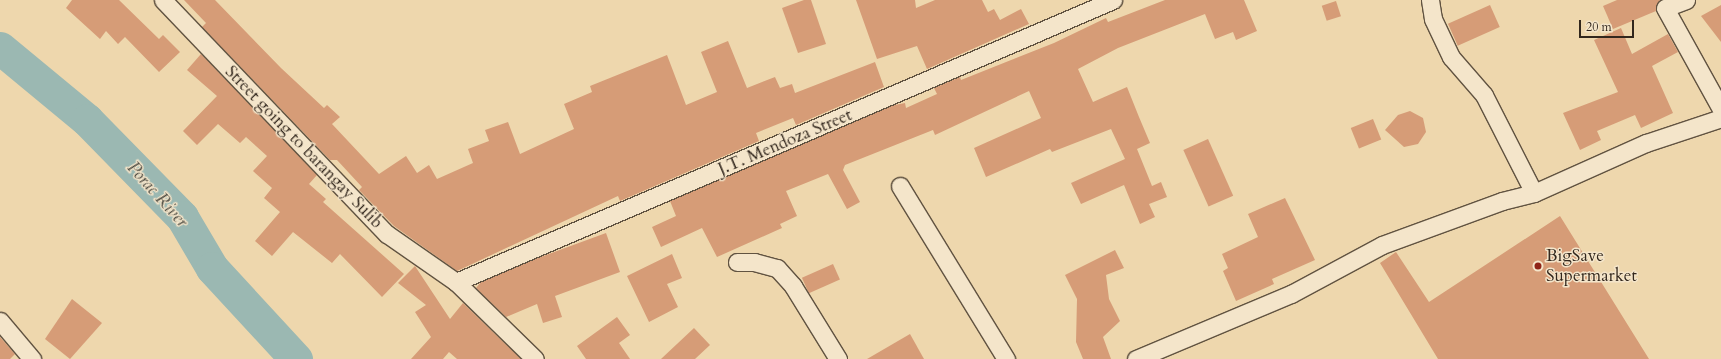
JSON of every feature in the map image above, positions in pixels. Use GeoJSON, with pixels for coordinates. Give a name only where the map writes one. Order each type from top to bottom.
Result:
{"type":"FeatureCollection","features":[{"type":"Feature","properties":{"kind":"street","name":"Street going to barangay Sulib"},"geometry":{"type":"LineString","coordinates":[[163,0],[387,234],[456,282],[535,359]]}},
{"type":"Feature","properties":{"kind":"street","name":"J.T. Mendoza Street"},"geometry":{"type":"LineString","coordinates":[[456,282],[1113,0]]}},
{"type":"Feature","properties":{"kind":"street"},"geometry":{"type":"LineString","coordinates":[[1430,0],[1433,19],[1451,57],[1484,95],[1534,194]]}},
{"type":"Feature","properties":{"kind":"street"},"geometry":{"type":"LineString","coordinates":[[1686,0],[1665,8],[1721,110]]}},
{"type":"Feature","properties":{"kind":"street"},"geometry":{"type":"LineString","coordinates":[[1136,359],[1291,294],[1382,245],[1502,201],[1534,194],[1646,143],[1721,118]]}},
{"type":"Feature","properties":{"kind":"street"},"geometry":{"type":"LineString","coordinates":[[900,186],[1006,359]]}},
{"type":"Feature","properties":{"kind":"street"},"geometry":{"type":"LineString","coordinates":[[737,262],[754,262],[777,268],[794,286],[838,359]]}},
{"type":"Feature","properties":{"kind":"street"},"geometry":{"type":"LineString","coordinates":[[0,321],[32,359]]}},
{"type":"Feature","properties":{"kind":"building"},"geometry":{"type":"Polygon","coordinates":[[[72,0],[119,0],[159,39],[163,35],[180,52],[159,72],[125,37],[118,44],[106,31],[100,39],[66,8],[72,0]]]}},
{"type":"Feature","properties":{"kind":"building"},"geometry":{"type":"Polygon","coordinates":[[[184,0],[215,0],[281,68],[324,108],[327,105],[340,117],[332,124],[379,174],[406,156],[417,173],[429,165],[437,179],[473,163],[468,149],[489,141],[485,130],[508,122],[520,154],[574,129],[564,104],[592,92],[590,86],[667,55],[686,105],[717,92],[701,52],[728,41],[747,88],[775,77],[780,88],[792,84],[795,93],[875,62],[884,87],[796,125],[793,118],[756,133],[759,141],[620,201],[618,196],[457,271],[394,226],[359,190],[362,187],[337,160],[330,160],[202,27],[206,23],[184,0]]]}},
{"type":"Feature","properties":{"kind":"building"},"geometry":{"type":"Polygon","coordinates":[[[804,0],[811,0],[826,44],[798,53],[782,8],[804,0]]]}},
{"type":"Feature","properties":{"kind":"building"},"geometry":{"type":"Polygon","coordinates":[[[856,0],[915,0],[916,8],[935,0],[982,0],[988,12],[994,9],[1000,20],[1021,9],[1029,24],[927,69],[917,46],[877,59],[856,0]]]}},
{"type":"Feature","properties":{"kind":"building"},"geometry":{"type":"Polygon","coordinates":[[[1165,0],[1244,0],[1257,31],[1236,40],[1233,32],[1215,39],[1205,14],[1118,48],[1078,69],[1093,102],[1127,87],[1150,143],[1137,149],[1152,186],[1161,182],[1167,197],[1149,204],[1155,217],[1140,224],[1124,185],[1081,204],[1071,183],[1125,159],[1111,129],[1052,152],[1050,149],[986,177],[974,148],[1041,118],[1029,91],[935,135],[933,130],[845,165],[843,170],[860,202],[847,209],[828,174],[786,191],[797,216],[780,224],[782,228],[717,257],[702,228],[661,247],[652,227],[676,216],[670,201],[890,106],[905,103],[906,108],[937,94],[934,88],[960,77],[961,80],[1054,43],[1106,18],[1108,22],[1165,0]]]}},
{"type":"Feature","properties":{"kind":"building"},"geometry":{"type":"Polygon","coordinates":[[[1617,0],[1660,0],[1656,11],[1613,29],[1603,6],[1617,0]]]}},
{"type":"Feature","properties":{"kind":"building"},"geometry":{"type":"Polygon","coordinates":[[[1336,1],[1341,16],[1327,21],[1322,6],[1336,1]]]}},
{"type":"Feature","properties":{"kind":"building"},"geometry":{"type":"Polygon","coordinates":[[[1490,5],[1500,27],[1458,46],[1448,24],[1490,5]]]}},
{"type":"Feature","properties":{"kind":"building"},"geometry":{"type":"Polygon","coordinates":[[[1721,5],[1721,42],[1701,16],[1721,5]]]}},
{"type":"Feature","properties":{"kind":"building"},"geometry":{"type":"Polygon","coordinates":[[[1621,28],[1632,54],[1668,34],[1678,52],[1652,66],[1673,113],[1641,128],[1635,115],[1597,131],[1601,140],[1580,150],[1563,113],[1618,92],[1594,40],[1621,28]]]}},
{"type":"Feature","properties":{"kind":"building"},"geometry":{"type":"Polygon","coordinates":[[[201,54],[317,175],[309,184],[326,199],[323,202],[404,274],[382,297],[340,254],[332,263],[293,232],[272,256],[255,241],[280,212],[264,198],[272,188],[253,171],[267,156],[246,137],[240,143],[218,124],[197,145],[183,131],[217,96],[187,70],[201,54]]]}},
{"type":"Feature","properties":{"kind":"building"},"geometry":{"type":"Polygon","coordinates":[[[1410,111],[1423,118],[1426,132],[1418,144],[1404,147],[1385,130],[1398,115],[1410,111]]]}},
{"type":"Feature","properties":{"kind":"building"},"geometry":{"type":"Polygon","coordinates":[[[1373,119],[1381,139],[1359,148],[1351,128],[1373,119]]]}},
{"type":"Feature","properties":{"kind":"building"},"geometry":{"type":"Polygon","coordinates":[[[1208,139],[1233,196],[1209,207],[1183,150],[1208,139]]]}},
{"type":"Feature","properties":{"kind":"building"},"geometry":{"type":"Polygon","coordinates":[[[1285,198],[1315,260],[1272,279],[1274,284],[1236,301],[1223,271],[1228,268],[1222,254],[1258,237],[1248,214],[1285,198]]]}},
{"type":"Feature","properties":{"kind":"building","name":"BigSave Supermarket"},"geometry":{"type":"Polygon","coordinates":[[[1560,216],[1649,359],[1438,359],[1380,263],[1396,252],[1429,302],[1560,216]]]}},
{"type":"Feature","properties":{"kind":"building"},"geometry":{"type":"Polygon","coordinates":[[[606,233],[620,272],[555,296],[562,317],[543,323],[537,304],[506,317],[476,288],[481,282],[527,262],[606,233]]]}},
{"type":"Feature","properties":{"kind":"building"},"geometry":{"type":"Polygon","coordinates":[[[1115,250],[1124,268],[1106,275],[1109,299],[1120,321],[1103,337],[1111,359],[1083,359],[1076,342],[1077,299],[1065,275],[1115,250]]]}},
{"type":"Feature","properties":{"kind":"building"},"geometry":{"type":"Polygon","coordinates":[[[672,254],[682,278],[667,284],[678,307],[649,322],[627,276],[672,254]]]}},
{"type":"Feature","properties":{"kind":"building"},"geometry":{"type":"Polygon","coordinates":[[[833,264],[840,280],[809,293],[802,278],[833,264]]]}},
{"type":"Feature","properties":{"kind":"building"},"geometry":{"type":"Polygon","coordinates":[[[415,266],[450,319],[463,303],[521,359],[457,359],[449,352],[443,359],[411,359],[431,337],[415,312],[426,305],[398,283],[415,266]]]}},
{"type":"Feature","properties":{"kind":"building"},"geometry":{"type":"Polygon","coordinates":[[[72,299],[102,323],[70,359],[45,339],[72,299]]]}},
{"type":"Feature","properties":{"kind":"building"},"geometry":{"type":"Polygon","coordinates":[[[617,317],[630,335],[619,343],[630,359],[586,359],[577,346],[617,317]]]}},
{"type":"Feature","properties":{"kind":"building"},"geometry":{"type":"Polygon","coordinates":[[[694,328],[710,345],[695,359],[661,359],[694,328]]]}},
{"type":"Feature","properties":{"kind":"building"},"geometry":{"type":"Polygon","coordinates":[[[910,334],[924,359],[867,359],[910,334]]]}},
{"type":"Feature","properties":{"kind":"building"},"geometry":{"type":"Polygon","coordinates":[[[0,337],[15,354],[10,359],[0,359],[0,337]]]}},
{"type":"Feature","properties":{"kind":"waterway","name":"Porac River"},"geometry":{"type":"LineString","coordinates":[[0,48],[87,120],[182,217],[212,268],[296,359]]}},
{"type":"Feature","properties":{"kind":"place","name":"BigSave Supermarket"},"geometry":{"type":"Point","coordinates":[1538,266]}}]}
